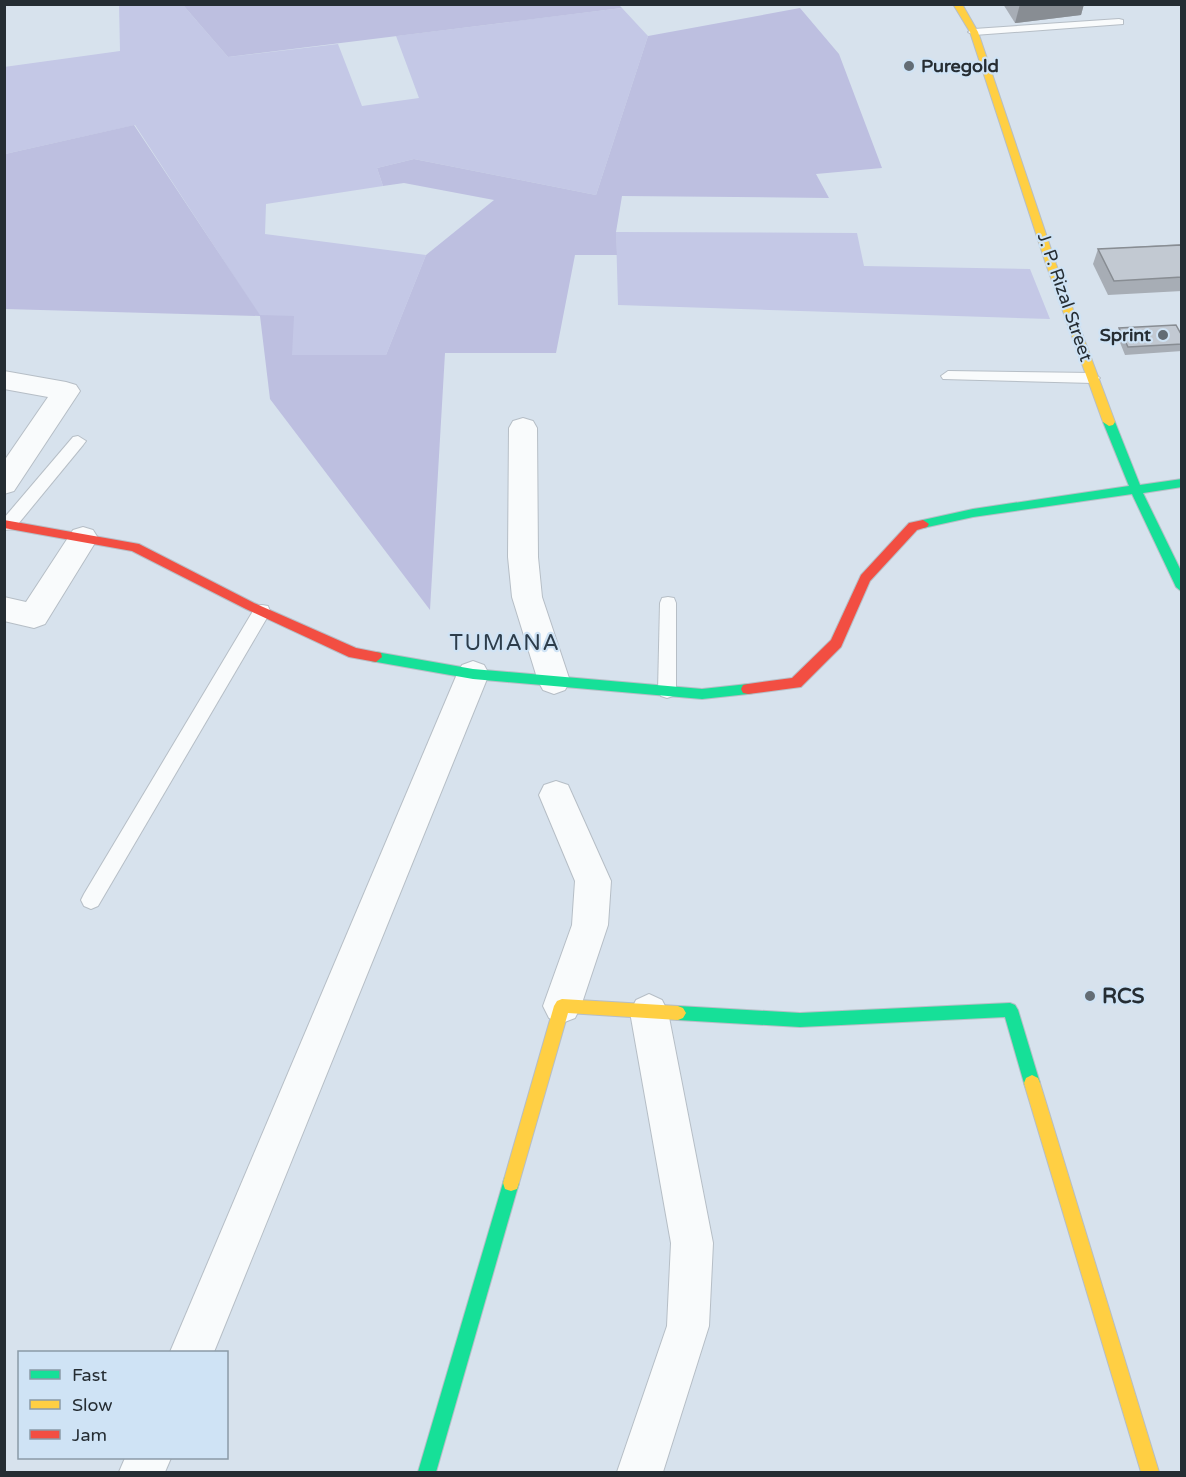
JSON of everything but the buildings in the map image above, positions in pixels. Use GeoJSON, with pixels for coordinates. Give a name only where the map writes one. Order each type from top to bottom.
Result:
{"type":"FeatureCollection","features":[{"type":"Feature","properties":{"kind":"street","name":"J. P. Rizal Street"},"geometry":{"type":"LineString","coordinates":[[957,4],[975,32],[1093,378],[1137,491],[1182,587]]}},
{"type":"Feature","properties":{"kind":"street"},"geometry":{"type":"LineString","coordinates":[[4,380],[66,391],[4,484]]}},
{"type":"Feature","properties":{"kind":"street"},"geometry":{"type":"LineString","coordinates":[[523,428],[523,556],[527,597],[554,681]]}},
{"type":"Feature","properties":{"kind":"street"},"geometry":{"type":"LineString","coordinates":[[6,525],[135,547],[262,611],[354,652],[473,674],[702,694],[796,683],[836,643],[865,578],[913,526],[973,513],[1182,483]]}},
{"type":"Feature","properties":{"kind":"street"},"geometry":{"type":"LineString","coordinates":[[4,609],[34,616],[83,538]]}},
{"type":"Feature","properties":{"kind":"street"},"geometry":{"type":"LineString","coordinates":[[193,1351],[473,674]]}},
{"type":"Feature","properties":{"kind":"street"},"geometry":{"type":"LineString","coordinates":[[428,1473],[562,1006],[590,925],[592,881],[556,795]]}},
{"type":"Feature","properties":{"kind":"street"},"geometry":{"type":"LineString","coordinates":[[562,1006],[800,1020],[1010,1010],[1150,1473]]}},
{"type":"Feature","properties":{"kind":"street"},"geometry":{"type":"LineString","coordinates":[[640,1473],[688,1326],[692,1244],[649,1012]]}},
{"type":"Feature","properties":{"kind":"street"},"geometry":{"type":"LineString","coordinates":[[142,1473],[148,1459]]}},
{"type":"Feature","properties":{"kind":"lane"},"geometry":{"type":"LineString","coordinates":[[975,32],[1119,22]]}},
{"type":"Feature","properties":{"kind":"lane"},"geometry":{"type":"LineString","coordinates":[[948,376],[1093,378]]}},
{"type":"Feature","properties":{"kind":"lane"},"geometry":{"type":"LineString","coordinates":[[6,525],[78,441]]}},
{"type":"Feature","properties":{"kind":"lane"},"geometry":{"type":"LineString","coordinates":[[667,691],[668,603]]}},
{"type":"Feature","properties":{"kind":"lane"},"geometry":{"type":"LineString","coordinates":[[92,900],[262,611]]}},
{"type":"Feature","properties":{"kind":"shaded area"},"geometry":{"type":"Polygon","coordinates":[[[119,4],[183,5],[228,57],[338,44],[362,106],[419,98],[396,36],[622,8],[648,36],[596,195],[414,159],[377,168],[383,186],[266,204],[265,234],[426,255],[386,355],[292,355],[260,316],[135,125],[5,154],[4,67],[120,51],[119,4]]]}},
{"type":"Feature","properties":{"kind":"shaded area"},"geometry":{"type":"Polygon","coordinates":[[[183,5],[619,5],[622,8],[228,57],[183,5]]]}},
{"type":"Feature","properties":{"kind":"shaded area"},"geometry":{"type":"Polygon","coordinates":[[[800,8],[839,54],[882,168],[816,174],[829,198],[622,196],[616,232],[617,255],[575,255],[556,353],[445,353],[430,610],[270,399],[260,316],[5,309],[5,154],[134,125],[260,315],[294,316],[292,355],[386,355],[426,255],[494,200],[404,183],[383,186],[377,168],[414,159],[596,195],[648,36],[800,8]]]}},
{"type":"Feature","properties":{"kind":"shaded area"},"geometry":{"type":"Polygon","coordinates":[[[616,232],[857,233],[864,266],[1030,269],[1050,319],[618,305],[616,232]]]}},
{"type":"Feature","properties":{"kind":"traffic: fast"},"geometry":{"type":"LineString","coordinates":[[1109,422],[1137,492],[1182,587]]}},
{"type":"Feature","properties":{"kind":"traffic: fast"},"geometry":{"type":"LineString","coordinates":[[923,524],[973,513],[1182,483]]}},
{"type":"Feature","properties":{"kind":"traffic: fast"},"geometry":{"type":"LineString","coordinates":[[376,657],[473,674],[702,694],[748,689]]}},
{"type":"Feature","properties":{"kind":"traffic: fast"},"geometry":{"type":"LineString","coordinates":[[678,1013],[800,1020],[1010,1010],[1032,1083]]}},
{"type":"Feature","properties":{"kind":"traffic: fast"},"geometry":{"type":"LineString","coordinates":[[427,1472],[511,1183]]}},
{"type":"Feature","properties":{"kind":"traffic: slow"},"geometry":{"type":"LineString","coordinates":[[957,4],[974,32],[1051,264],[1109,422]]}},
{"type":"Feature","properties":{"kind":"traffic: slow"},"geometry":{"type":"LineString","coordinates":[[511,1183],[562,1006],[678,1013]]}},
{"type":"Feature","properties":{"kind":"traffic: slow"},"geometry":{"type":"LineString","coordinates":[[1032,1083],[1150,1472]]}},
{"type":"Feature","properties":{"kind":"traffic: jam"},"geometry":{"type":"LineString","coordinates":[[4,524],[135,547],[250,606],[354,653],[376,657]]}},
{"type":"Feature","properties":{"kind":"traffic: jam"},"geometry":{"type":"LineString","coordinates":[[748,689],[796,683],[836,643],[865,578],[913,526],[923,524]]}},
{"type":"Feature","properties":{"kind":"place","name":"Puregold"},"geometry":{"type":"Point","coordinates":[909,66]}},
{"type":"Feature","properties":{"kind":"place","name":"Sprint"},"geometry":{"type":"Point","coordinates":[1163,335]}},
{"type":"Feature","properties":{"kind":"place","name":"RCS"},"geometry":{"type":"Point","coordinates":[1090,996]}},
{"type":"Feature","properties":{"kind":"district","name":"TUMANA"},"geometry":{"type":"Point","coordinates":[505,642]}}]}
